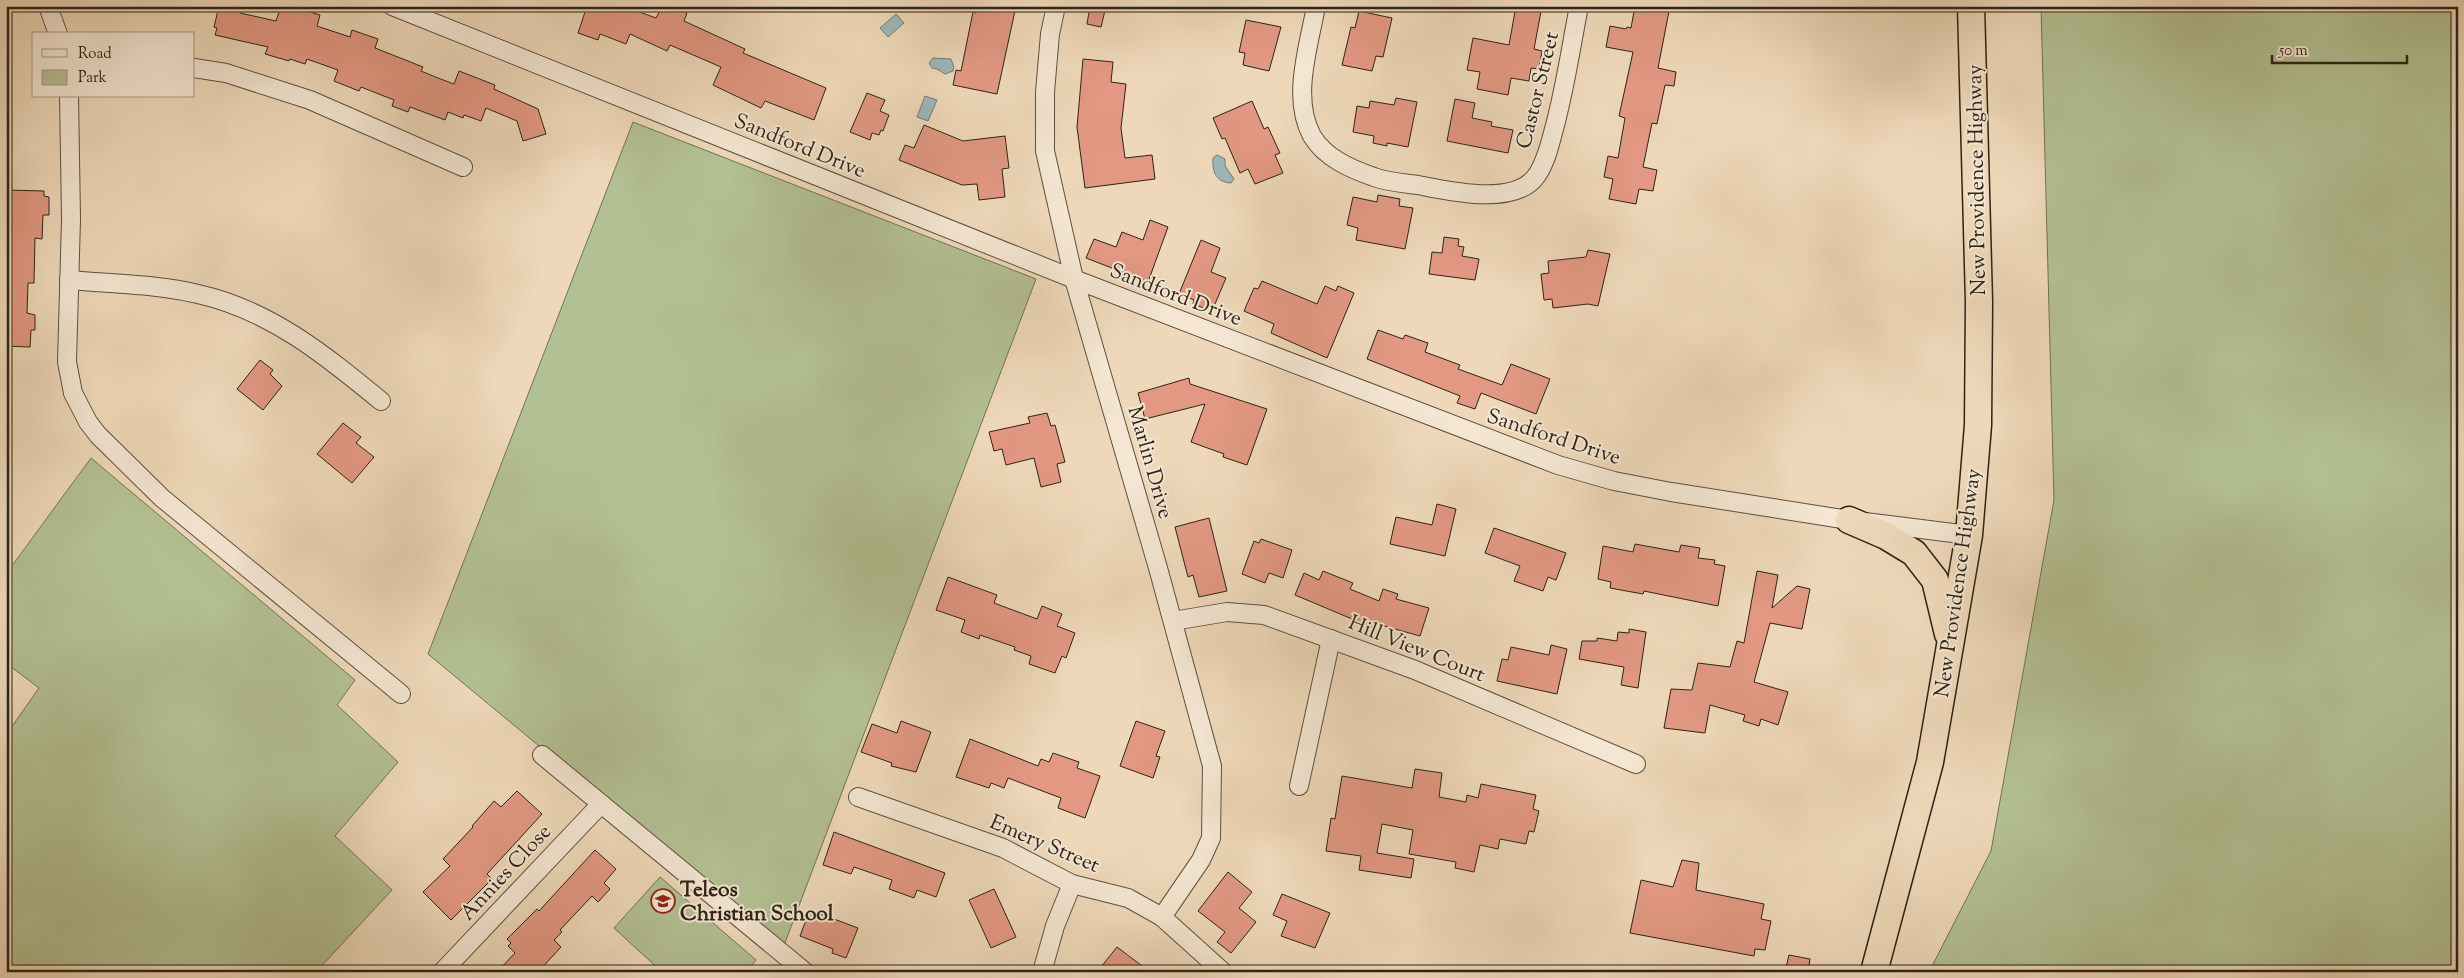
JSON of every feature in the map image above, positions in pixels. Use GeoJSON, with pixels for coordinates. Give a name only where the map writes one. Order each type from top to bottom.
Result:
{"type":"FeatureCollection","features":[{"type":"Feature","properties":{"kind":"highway","name":"New Providence Highway"},"geometry":{"type":"LineString","coordinates":[[1874,972],[1930,762],[1969,534],[1978,425],[1979,302],[1971,6]]}},
{"type":"Feature","properties":{"kind":"highway"},"geometry":{"type":"LineString","coordinates":[[1849,520],[1886,536],[1914,553],[1935,580],[1951,647]]}},
{"type":"Feature","properties":{"kind":"street"},"geometry":{"type":"LineString","coordinates":[[48,6],[57,32]]}},
{"type":"Feature","properties":{"kind":"street","name":"Sandford Drive"},"geometry":{"type":"LineString","coordinates":[[392,6],[1074,279],[1483,437],[1567,467],[1614,481],[1671,492],[1849,520],[1969,534]]}},
{"type":"Feature","properties":{"kind":"street","name":"Marlin Drive"},"geometry":{"type":"LineString","coordinates":[[1056,6],[1050,34],[1045,92],[1045,151],[1074,279],[1173,621],[1212,766],[1213,805],[1211,838],[1162,917]]}},
{"type":"Feature","properties":{"kind":"street","name":"Castor Street"},"geometry":{"type":"LineString","coordinates":[[1316,6],[1303,84],[1302,112],[1311,134],[1320,149],[1336,160],[1376,178],[1472,195],[1505,193],[1522,188],[1537,176],[1549,147],[1558,112],[1579,6]]}},
{"type":"Feature","properties":{"kind":"street"},"geometry":{"type":"LineString","coordinates":[[195,68],[234,76],[310,100],[463,167]]}},
{"type":"Feature","properties":{"kind":"street"},"geometry":{"type":"LineString","coordinates":[[70,98],[72,130],[66,362],[68,378],[80,408],[98,435],[162,498],[401,694]]}},
{"type":"Feature","properties":{"kind":"street"},"geometry":{"type":"LineString","coordinates":[[69,280],[185,291],[234,305],[274,322],[303,339],[381,401]]}},
{"type":"Feature","properties":{"kind":"street","name":"Hill View Court"},"geometry":{"type":"LineString","coordinates":[[1173,621],[1226,612],[1264,615],[1415,670],[1636,764]]}},
{"type":"Feature","properties":{"kind":"street"},"geometry":{"type":"LineString","coordinates":[[1299,786],[1331,639]]}},
{"type":"Feature","properties":{"kind":"street"},"geometry":{"type":"LineString","coordinates":[[542,755],[804,972]]}},
{"type":"Feature","properties":{"kind":"street","name":"Emery Street"},"geometry":{"type":"LineString","coordinates":[[858,797],[1003,848],[1072,884],[1128,898],[1162,917],[1223,972]]}},
{"type":"Feature","properties":{"kind":"street","name":"Annies Close"},"geometry":{"type":"LineString","coordinates":[[442,972],[600,804]]}},
{"type":"Feature","properties":{"kind":"street"},"geometry":{"type":"LineString","coordinates":[[1042,972],[1056,926],[1072,884]]}},
{"type":"Feature","properties":{"kind":"green space"},"geometry":{"type":"Polygon","coordinates":[[[2041,6],[2458,6],[2458,972],[1929,972],[1991,851],[2054,500],[2041,6]]]}},
{"type":"Feature","properties":{"kind":"green space"},"geometry":{"type":"Polygon","coordinates":[[[633,122],[1036,279],[783,948],[428,654],[633,122]]]}},
{"type":"Feature","properties":{"kind":"green space"},"geometry":{"type":"Polygon","coordinates":[[[91,458],[355,680],[337,705],[398,762],[335,836],[392,890],[316,972],[6,972],[6,735],[39,688],[6,663],[6,574],[91,458]]]}},
{"type":"Feature","properties":{"kind":"green space","name":"Teleos Christian School"},"geometry":{"type":"Polygon","coordinates":[[[660,877],[756,960],[746,972],[662,972],[614,928],[660,877]]]}},
{"type":"Feature","properties":{"kind":"water"},"geometry":{"type":"Polygon","coordinates":[[[896,14],[904,23],[888,37],[880,28],[896,14]]]}},
{"type":"Feature","properties":{"kind":"water"},"geometry":{"type":"Polygon","coordinates":[[[933,58],[951,59],[954,67],[953,71],[945,74],[932,68],[929,63],[933,58]]]}},
{"type":"Feature","properties":{"kind":"water"},"geometry":{"type":"Polygon","coordinates":[[[925,96],[937,100],[928,121],[917,117],[925,96]]]}},
{"type":"Feature","properties":{"kind":"water"},"geometry":{"type":"Polygon","coordinates":[[[1217,155],[1225,159],[1225,166],[1234,179],[1231,183],[1222,181],[1214,172],[1213,158],[1217,155]]]}},
{"type":"Feature","properties":{"kind":"building"},"geometry":{"type":"Polygon","coordinates":[[[219,6],[242,6],[240,13],[276,21],[281,6],[291,6],[320,15],[317,26],[350,37],[352,30],[378,39],[375,48],[423,67],[421,71],[438,78],[454,84],[459,71],[495,85],[494,89],[538,109],[546,134],[523,141],[517,121],[486,108],[481,121],[464,115],[463,118],[448,112],[445,120],[410,107],[408,112],[392,106],[394,100],[361,87],[359,91],[334,81],[338,70],[307,59],[305,64],[290,59],[289,61],[265,54],[268,47],[215,35],[217,28],[214,27],[219,6]]]}},
{"type":"Feature","properties":{"kind":"building"},"geometry":{"type":"Polygon","coordinates":[[[587,6],[623,6],[656,18],[662,7],[670,10],[672,7],[687,13],[684,21],[745,49],[743,53],[826,88],[814,120],[765,101],[761,108],[713,85],[721,67],[670,45],[667,51],[630,34],[626,44],[600,34],[598,40],[578,33],[587,6]]]}},
{"type":"Feature","properties":{"kind":"building"},"geometry":{"type":"Polygon","coordinates":[[[978,6],[1016,6],[997,94],[953,85],[956,70],[961,71],[973,12],[976,13],[978,6]]]}},
{"type":"Feature","properties":{"kind":"building"},"geometry":{"type":"Polygon","coordinates":[[[1090,6],[1106,6],[1101,27],[1087,24],[1090,6]]]}},
{"type":"Feature","properties":{"kind":"building"},"geometry":{"type":"Polygon","coordinates":[[[1516,6],[1542,6],[1534,49],[1542,51],[1539,69],[1531,68],[1529,81],[1511,78],[1508,95],[1477,89],[1480,72],[1467,70],[1473,38],[1509,45],[1516,6]]]}},
{"type":"Feature","properties":{"kind":"building"},"geometry":{"type":"Polygon","coordinates":[[[1635,6],[1670,6],[1658,68],[1676,72],[1674,86],[1665,85],[1657,124],[1652,123],[1643,167],[1657,170],[1653,191],[1639,189],[1636,204],[1609,199],[1613,179],[1604,177],[1608,156],[1618,158],[1625,118],[1619,116],[1633,52],[1606,47],[1610,26],[1631,28],[1635,6]]]}},
{"type":"Feature","properties":{"kind":"building"},"geometry":{"type":"Polygon","coordinates":[[[1359,11],[1392,18],[1383,57],[1376,56],[1372,71],[1342,65],[1351,27],[1355,28],[1359,11]]]}},
{"type":"Feature","properties":{"kind":"building"},"geometry":{"type":"Polygon","coordinates":[[[1246,20],[1281,27],[1269,71],[1243,65],[1245,53],[1239,52],[1246,20]]]}},
{"type":"Feature","properties":{"kind":"building"},"geometry":{"type":"Polygon","coordinates":[[[1083,59],[1113,62],[1111,82],[1126,84],[1121,128],[1125,158],[1152,155],[1155,179],[1085,188],[1077,127],[1083,59]]]}},
{"type":"Feature","properties":{"kind":"building"},"geometry":{"type":"Polygon","coordinates":[[[867,93],[885,100],[880,111],[889,115],[883,131],[881,130],[879,135],[872,133],[870,140],[850,132],[867,93]]]}},
{"type":"Feature","properties":{"kind":"building"},"geometry":{"type":"Polygon","coordinates":[[[1396,98],[1417,102],[1408,147],[1387,143],[1387,146],[1373,143],[1374,136],[1353,132],[1357,106],[1369,108],[1370,101],[1394,105],[1396,98]]]}},
{"type":"Feature","properties":{"kind":"building"},"geometry":{"type":"Polygon","coordinates":[[[1455,99],[1475,103],[1472,118],[1492,122],[1491,126],[1513,130],[1508,153],[1447,141],[1455,99]]]}},
{"type":"Feature","properties":{"kind":"building"},"geometry":{"type":"Polygon","coordinates":[[[1252,101],[1264,129],[1268,127],[1280,153],[1275,155],[1283,173],[1255,184],[1248,169],[1240,173],[1225,138],[1222,139],[1213,118],[1252,101]]]}},
{"type":"Feature","properties":{"kind":"building"},"geometry":{"type":"Polygon","coordinates":[[[924,125],[963,141],[1005,136],[1009,168],[1002,169],[1005,197],[979,200],[977,184],[962,185],[899,160],[905,145],[914,148],[924,125]]]}},
{"type":"Feature","properties":{"kind":"building"},"geometry":{"type":"Polygon","coordinates":[[[6,190],[44,191],[44,196],[49,197],[49,215],[43,215],[42,239],[35,238],[34,283],[28,283],[27,313],[35,315],[35,330],[31,330],[30,347],[6,346],[8,282],[6,282],[6,190]]]}},
{"type":"Feature","properties":{"kind":"building"},"geometry":{"type":"Polygon","coordinates":[[[1378,195],[1400,199],[1399,206],[1413,208],[1405,249],[1356,240],[1358,228],[1347,225],[1353,197],[1377,202],[1378,195]]]}},
{"type":"Feature","properties":{"kind":"building"},"geometry":{"type":"Polygon","coordinates":[[[1150,220],[1168,227],[1148,282],[1086,258],[1094,239],[1116,247],[1122,232],[1143,240],[1150,220]]]}},
{"type":"Feature","properties":{"kind":"building"},"geometry":{"type":"Polygon","coordinates":[[[1444,237],[1459,239],[1458,246],[1464,247],[1462,256],[1479,259],[1475,280],[1429,274],[1432,252],[1442,253],[1444,237]]]}},
{"type":"Feature","properties":{"kind":"building"},"geometry":{"type":"Polygon","coordinates":[[[1201,240],[1220,248],[1211,272],[1226,278],[1212,311],[1193,304],[1194,300],[1179,294],[1201,240]]]}},
{"type":"Feature","properties":{"kind":"building"},"geometry":{"type":"Polygon","coordinates":[[[1588,250],[1610,254],[1598,306],[1588,304],[1553,308],[1552,299],[1544,300],[1541,274],[1549,273],[1548,261],[1586,257],[1588,250]]]}},
{"type":"Feature","properties":{"kind":"building"},"geometry":{"type":"Polygon","coordinates":[[[1262,281],[1317,304],[1325,286],[1336,291],[1338,286],[1354,293],[1327,358],[1271,333],[1274,324],[1244,311],[1254,288],[1258,289],[1262,281]]]}},
{"type":"Feature","properties":{"kind":"building"},"geometry":{"type":"Polygon","coordinates":[[[1378,330],[1403,339],[1405,335],[1428,343],[1425,352],[1460,365],[1458,369],[1502,385],[1511,364],[1550,379],[1536,414],[1481,393],[1475,409],[1457,403],[1460,396],[1367,359],[1378,330]]]}},
{"type":"Feature","properties":{"kind":"building"},"geometry":{"type":"Polygon","coordinates":[[[260,360],[273,370],[270,374],[282,386],[263,410],[237,389],[260,360]]]}},
{"type":"Feature","properties":{"kind":"building"},"geometry":{"type":"Polygon","coordinates":[[[1189,378],[1190,384],[1267,409],[1247,465],[1223,457],[1224,454],[1191,442],[1205,404],[1145,419],[1138,393],[1189,378]]]}},
{"type":"Feature","properties":{"kind":"building"},"geometry":{"type":"Polygon","coordinates":[[[1047,413],[1051,426],[1055,425],[1065,462],[1057,464],[1061,482],[1041,487],[1034,458],[1006,465],[1002,449],[994,451],[989,432],[1030,423],[1028,417],[1047,413]]]}},
{"type":"Feature","properties":{"kind":"building"},"geometry":{"type":"Polygon","coordinates":[[[343,423],[361,437],[356,443],[374,457],[352,483],[317,454],[343,423]]]}},
{"type":"Feature","properties":{"kind":"building"},"geometry":{"type":"Polygon","coordinates":[[[1437,504],[1456,509],[1445,556],[1390,544],[1396,517],[1432,525],[1437,504]]]}},
{"type":"Feature","properties":{"kind":"building"},"geometry":{"type":"Polygon","coordinates":[[[1209,518],[1227,591],[1199,597],[1193,575],[1188,577],[1175,527],[1209,518]]]}},
{"type":"Feature","properties":{"kind":"building"},"geometry":{"type":"Polygon","coordinates":[[[1494,528],[1566,553],[1556,580],[1548,577],[1543,591],[1514,581],[1520,566],[1485,553],[1494,528]]]}},
{"type":"Feature","properties":{"kind":"building"},"geometry":{"type":"Polygon","coordinates":[[[1261,539],[1292,550],[1283,578],[1269,573],[1265,583],[1242,574],[1254,541],[1259,543],[1261,539]]]}},
{"type":"Feature","properties":{"kind":"building"},"geometry":{"type":"Polygon","coordinates":[[[1635,544],[1679,552],[1681,545],[1700,548],[1698,558],[1715,560],[1714,564],[1725,566],[1718,606],[1644,591],[1643,594],[1610,588],[1611,582],[1598,579],[1603,546],[1633,552],[1635,544]]]}},
{"type":"Feature","properties":{"kind":"building"},"geometry":{"type":"Polygon","coordinates":[[[1323,571],[1353,583],[1350,589],[1379,601],[1383,589],[1398,594],[1396,599],[1429,608],[1420,636],[1377,624],[1376,629],[1295,595],[1304,573],[1319,580],[1323,571]]]}},
{"type":"Feature","properties":{"kind":"building"},"geometry":{"type":"Polygon","coordinates":[[[1757,571],[1778,575],[1772,608],[1797,586],[1810,589],[1802,629],[1770,623],[1754,682],[1788,692],[1778,725],[1761,719],[1759,726],[1743,721],[1745,715],[1710,705],[1705,733],[1664,728],[1671,689],[1692,690],[1698,663],[1730,667],[1737,641],[1744,643],[1757,571]]]}},
{"type":"Feature","properties":{"kind":"building"},"geometry":{"type":"Polygon","coordinates":[[[948,577],[997,595],[994,603],[1037,619],[1042,606],[1062,614],[1057,626],[1075,633],[1066,658],[1062,656],[1055,673],[1029,664],[1031,656],[1014,650],[1015,647],[980,635],[979,639],[961,632],[965,620],[936,610],[948,577]]]}},
{"type":"Feature","properties":{"kind":"building"},"geometry":{"type":"Polygon","coordinates":[[[1629,629],[1646,632],[1638,688],[1621,685],[1624,667],[1579,659],[1582,641],[1597,641],[1597,638],[1617,641],[1618,632],[1629,633],[1629,629]]]}},
{"type":"Feature","properties":{"kind":"building"},"geometry":{"type":"Polygon","coordinates":[[[1551,645],[1567,649],[1557,694],[1497,681],[1502,659],[1508,660],[1511,647],[1549,655],[1551,645]]]}},
{"type":"Feature","properties":{"kind":"building"},"geometry":{"type":"Polygon","coordinates":[[[901,721],[931,732],[916,772],[891,766],[892,763],[861,752],[872,724],[897,733],[901,721]]]}},
{"type":"Feature","properties":{"kind":"building"},"geometry":{"type":"Polygon","coordinates":[[[1136,721],[1165,731],[1156,756],[1160,757],[1153,778],[1120,766],[1136,721]]]}},
{"type":"Feature","properties":{"kind":"building"},"geometry":{"type":"Polygon","coordinates":[[[970,739],[1038,766],[1041,759],[1049,762],[1053,753],[1079,762],[1077,768],[1100,776],[1085,818],[1058,808],[1061,798],[1008,778],[1004,788],[991,783],[989,788],[956,777],[970,739]]]}},
{"type":"Feature","properties":{"kind":"building"},"geometry":{"type":"Polygon","coordinates":[[[1415,769],[1442,773],[1439,797],[1466,802],[1467,795],[1478,798],[1481,784],[1536,795],[1533,809],[1539,811],[1534,832],[1529,831],[1526,844],[1500,839],[1498,849],[1480,845],[1474,872],[1455,868],[1456,862],[1409,854],[1413,830],[1382,824],[1377,853],[1414,859],[1411,878],[1359,870],[1361,856],[1326,851],[1331,818],[1335,819],[1342,776],[1412,788],[1415,769]]]}},
{"type":"Feature","properties":{"kind":"building"},"geometry":{"type":"Polygon","coordinates":[[[517,791],[542,814],[487,874],[492,879],[451,920],[423,892],[450,866],[443,859],[494,801],[501,807],[517,791]]]}},
{"type":"Feature","properties":{"kind":"building"},"geometry":{"type":"Polygon","coordinates":[[[834,832],[945,873],[936,897],[917,890],[914,898],[889,889],[892,880],[854,867],[851,874],[823,865],[834,832]]]}},
{"type":"Feature","properties":{"kind":"building"},"geometry":{"type":"Polygon","coordinates":[[[595,850],[616,869],[604,883],[610,889],[598,902],[592,896],[560,930],[562,932],[554,940],[561,947],[538,972],[497,972],[515,953],[508,946],[511,943],[507,939],[537,909],[539,911],[595,850]]]}},
{"type":"Feature","properties":{"kind":"building"},"geometry":{"type":"Polygon","coordinates":[[[1682,860],[1699,863],[1696,890],[1764,904],[1761,919],[1771,921],[1765,950],[1755,949],[1754,956],[1630,933],[1641,880],[1673,887],[1682,860]]]}},
{"type":"Feature","properties":{"kind":"building"},"geometry":{"type":"Polygon","coordinates":[[[1228,872],[1252,892],[1239,908],[1256,922],[1231,953],[1217,942],[1225,932],[1198,911],[1228,872]]]}},
{"type":"Feature","properties":{"kind":"building"},"geometry":{"type":"Polygon","coordinates":[[[994,889],[1016,937],[991,948],[969,900],[994,889]]]}},
{"type":"Feature","properties":{"kind":"building"},"geometry":{"type":"Polygon","coordinates":[[[1282,894],[1330,913],[1315,948],[1281,936],[1287,921],[1273,915],[1282,894]]]}},
{"type":"Feature","properties":{"kind":"building"},"geometry":{"type":"Polygon","coordinates":[[[810,910],[858,928],[846,958],[832,953],[833,949],[800,936],[810,910]]]}},
{"type":"Feature","properties":{"kind":"building"},"geometry":{"type":"Polygon","coordinates":[[[1117,947],[1150,972],[1097,972],[1117,947]]]}},
{"type":"Feature","properties":{"kind":"building"},"geometry":{"type":"Polygon","coordinates":[[[1789,955],[1810,959],[1808,972],[1785,972],[1789,955]]]}},
{"type":"Feature","properties":{"kind":"place","name":"Teleos Christian School"},"geometry":{"type":"Point","coordinates":[663,901]}}]}
